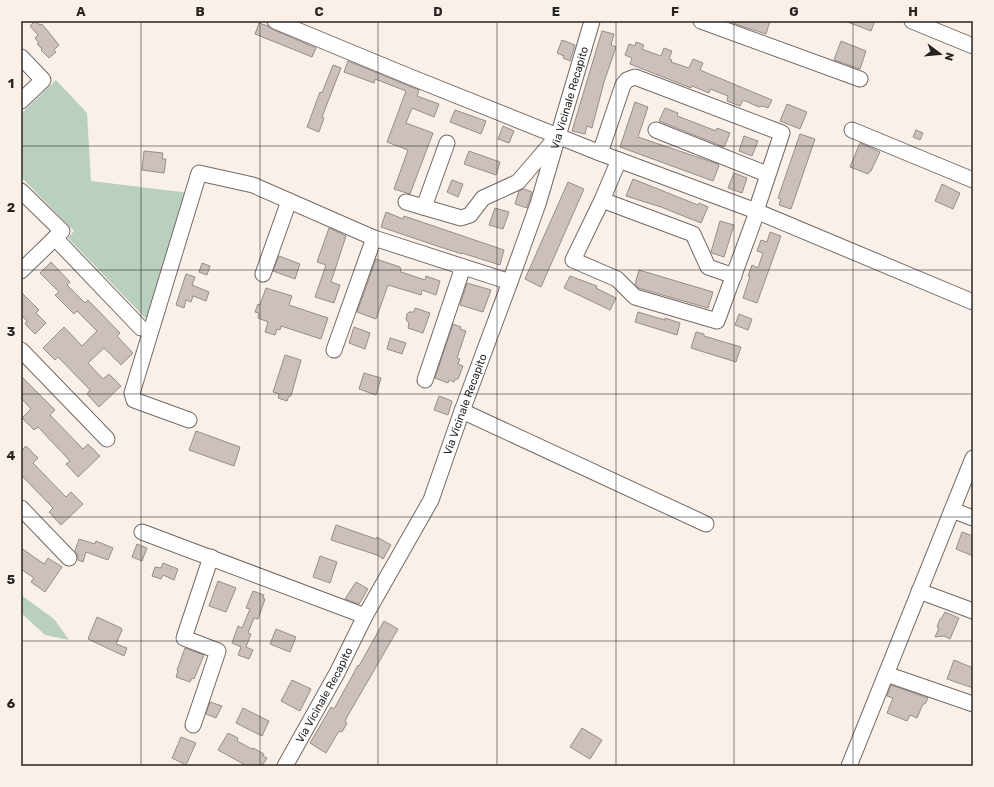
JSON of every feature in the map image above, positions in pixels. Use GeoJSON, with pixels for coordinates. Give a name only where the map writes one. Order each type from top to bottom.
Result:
{"type":"FeatureCollection","features":[{"type":"Feature","properties":{"kind":"street","name":"Via Vicinale Recapito"},"geometry":{"type":"LineString","coordinates":[[285,766],[337,673],[365,616],[431,500],[538,204],[592,21]]}},
{"type":"Feature","properties":{"kind":"street"},"geometry":{"type":"LineString","coordinates":[[701,21],[860,79]]}},
{"type":"Feature","properties":{"kind":"street"},"geometry":{"type":"LineString","coordinates":[[912,21],[973,46]]}},
{"type":"Feature","properties":{"kind":"street"},"geometry":{"type":"LineString","coordinates":[[285,23],[408,76],[600,153],[757,211],[973,302]]}},
{"type":"Feature","properties":{"kind":"street"},"geometry":{"type":"LineString","coordinates":[[21,57],[43,80],[21,101]]}},
{"type":"Feature","properties":{"kind":"street"},"geometry":{"type":"LineString","coordinates":[[600,153],[622,85],[627,80],[634,77],[782,133],[767,174],[757,211],[717,321],[635,297],[617,279],[573,260],[602,200],[619,160]]}},
{"type":"Feature","properties":{"kind":"street"},"geometry":{"type":"LineString","coordinates":[[656,130],[767,174]]}},
{"type":"Feature","properties":{"kind":"street"},"geometry":{"type":"LineString","coordinates":[[852,130],[973,180]]}},
{"type":"Feature","properties":{"kind":"street"},"geometry":{"type":"LineString","coordinates":[[406,202],[461,218],[470,215],[483,198],[518,182],[558,136]]}},
{"type":"Feature","properties":{"kind":"street"},"geometry":{"type":"LineString","coordinates":[[424,207],[447,143]]}},
{"type":"Feature","properties":{"kind":"street"},"geometry":{"type":"LineString","coordinates":[[189,420],[134,400],[132,393],[199,173],[253,185],[374,238],[510,282]]}},
{"type":"Feature","properties":{"kind":"street"},"geometry":{"type":"LineString","coordinates":[[21,191],[62,231],[21,271]]}},
{"type":"Feature","properties":{"kind":"street"},"geometry":{"type":"LineString","coordinates":[[602,200],[693,234],[708,267],[734,276]]}},
{"type":"Feature","properties":{"kind":"street"},"geometry":{"type":"LineString","coordinates":[[263,274],[289,201]]}},
{"type":"Feature","properties":{"kind":"street"},"geometry":{"type":"LineString","coordinates":[[55,238],[141,328]]}},
{"type":"Feature","properties":{"kind":"street"},"geometry":{"type":"LineString","coordinates":[[334,350],[374,238]]}},
{"type":"Feature","properties":{"kind":"street"},"geometry":{"type":"LineString","coordinates":[[426,380],[463,267]]}},
{"type":"Feature","properties":{"kind":"street"},"geometry":{"type":"LineString","coordinates":[[21,350],[107,439]]}},
{"type":"Feature","properties":{"kind":"street"},"geometry":{"type":"LineString","coordinates":[[462,411],[706,524]]}},
{"type":"Feature","properties":{"kind":"street"},"geometry":{"type":"LineString","coordinates":[[849,766],[973,458]]}},
{"type":"Feature","properties":{"kind":"street"},"geometry":{"type":"LineString","coordinates":[[21,508],[69,558]]}},
{"type":"Feature","properties":{"kind":"street"},"geometry":{"type":"LineString","coordinates":[[952,510],[973,518]]}},
{"type":"Feature","properties":{"kind":"street"},"geometry":{"type":"LineString","coordinates":[[142,532],[365,616]]}},
{"type":"Feature","properties":{"kind":"street"},"geometry":{"type":"LineString","coordinates":[[193,725],[218,651],[184,638],[211,557]]}},
{"type":"Feature","properties":{"kind":"street"},"geometry":{"type":"LineString","coordinates":[[919,591],[973,611]]}},
{"type":"Feature","properties":{"kind":"street"},"geometry":{"type":"LineString","coordinates":[[886,674],[973,704]]}},
{"type":"Feature","properties":{"kind":"green space"},"geometry":{"type":"Polygon","coordinates":[[[56,80],[87,113],[91,181],[190,193],[149,322],[68,238],[74,231],[21,177],[21,114],[56,80]]]}},
{"type":"Feature","properties":{"kind":"green space"},"geometry":{"type":"Polygon","coordinates":[[[21,595],[54,619],[69,640],[45,635],[21,613],[21,595]]]}},
{"type":"Feature","properties":{"kind":"building"},"geometry":{"type":"Polygon","coordinates":[[[35,21],[40,25],[42,24],[59,45],[54,50],[56,52],[49,58],[37,44],[39,43],[35,38],[38,35],[30,26],[35,21]]]}},
{"type":"Feature","properties":{"kind":"building"},"geometry":{"type":"Polygon","coordinates":[[[731,21],[770,21],[766,34],[731,21]]]}},
{"type":"Feature","properties":{"kind":"building"},"geometry":{"type":"Polygon","coordinates":[[[845,21],[875,21],[871,31],[845,21]]]}},
{"type":"Feature","properties":{"kind":"building"},"geometry":{"type":"Polygon","coordinates":[[[259,23],[316,48],[312,57],[255,34],[259,23]]]}},
{"type":"Feature","properties":{"kind":"building"},"geometry":{"type":"Polygon","coordinates":[[[602,31],[614,34],[611,45],[616,47],[604,82],[592,128],[587,126],[585,134],[572,131],[602,31]]]}},
{"type":"Feature","properties":{"kind":"building"},"geometry":{"type":"Polygon","coordinates":[[[562,40],[575,45],[570,61],[557,53],[562,40]]]}},
{"type":"Feature","properties":{"kind":"building"},"geometry":{"type":"Polygon","coordinates":[[[841,41],[866,51],[860,69],[834,60],[841,41]]]}},
{"type":"Feature","properties":{"kind":"building"},"geometry":{"type":"Polygon","coordinates":[[[636,42],[644,45],[642,49],[661,56],[664,48],[672,51],[669,59],[672,60],[671,62],[689,68],[693,59],[703,63],[700,70],[772,100],[768,108],[762,106],[759,107],[743,100],[740,106],[727,101],[728,96],[710,89],[709,93],[692,86],[691,88],[630,64],[632,58],[625,55],[629,44],[635,46],[636,42]]]}},
{"type":"Feature","properties":{"kind":"building"},"geometry":{"type":"Polygon","coordinates":[[[348,61],[419,90],[417,96],[439,104],[434,117],[412,108],[406,123],[433,133],[410,194],[394,189],[408,150],[387,142],[406,91],[375,79],[374,83],[344,72],[348,61]]]}},
{"type":"Feature","properties":{"kind":"building"},"geometry":{"type":"Polygon","coordinates":[[[333,65],[341,68],[322,117],[324,118],[319,132],[307,127],[320,92],[322,93],[333,65]]]}},
{"type":"Feature","properties":{"kind":"building"},"geometry":{"type":"Polygon","coordinates":[[[635,102],[648,107],[638,137],[718,164],[719,166],[713,181],[620,147],[635,102]]]}},
{"type":"Feature","properties":{"kind":"building"},"geometry":{"type":"Polygon","coordinates":[[[787,104],[807,112],[800,129],[780,121],[787,104]]]}},
{"type":"Feature","properties":{"kind":"building"},"geometry":{"type":"Polygon","coordinates":[[[665,108],[678,113],[677,116],[716,131],[717,128],[730,133],[724,147],[659,121],[665,108]]]}},
{"type":"Feature","properties":{"kind":"building"},"geometry":{"type":"Polygon","coordinates":[[[455,110],[486,121],[481,134],[450,122],[455,110]]]}},
{"type":"Feature","properties":{"kind":"building"},"geometry":{"type":"Polygon","coordinates":[[[503,126],[514,131],[509,143],[498,139],[503,126]]]}},
{"type":"Feature","properties":{"kind":"building"},"geometry":{"type":"Polygon","coordinates":[[[916,130],[923,133],[920,140],[913,137],[916,130]]]}},
{"type":"Feature","properties":{"kind":"building"},"geometry":{"type":"Polygon","coordinates":[[[800,134],[815,139],[791,209],[779,205],[781,199],[778,198],[800,134]]]}},
{"type":"Feature","properties":{"kind":"building"},"geometry":{"type":"Polygon","coordinates":[[[744,136],[758,141],[752,156],[739,151],[744,136]]]}},
{"type":"Feature","properties":{"kind":"building"},"geometry":{"type":"Polygon","coordinates":[[[860,143],[880,152],[868,174],[850,167],[860,143]]]}},
{"type":"Feature","properties":{"kind":"building"},"geometry":{"type":"Polygon","coordinates":[[[144,151],[163,153],[162,159],[166,159],[164,173],[142,170],[144,151]]]}},
{"type":"Feature","properties":{"kind":"building"},"geometry":{"type":"Polygon","coordinates":[[[469,151],[500,162],[496,175],[464,164],[469,151]]]}},
{"type":"Feature","properties":{"kind":"building"},"geometry":{"type":"Polygon","coordinates":[[[734,173],[747,178],[742,193],[728,188],[734,173]]]}},
{"type":"Feature","properties":{"kind":"building"},"geometry":{"type":"Polygon","coordinates":[[[633,179],[698,205],[699,203],[708,207],[701,223],[661,207],[626,196],[633,179]]]}},
{"type":"Feature","properties":{"kind":"building"},"geometry":{"type":"Polygon","coordinates":[[[452,180],[463,184],[458,197],[447,192],[452,180]]]}},
{"type":"Feature","properties":{"kind":"building"},"geometry":{"type":"Polygon","coordinates":[[[568,182],[584,189],[541,287],[525,279],[568,182]]]}},
{"type":"Feature","properties":{"kind":"building"},"geometry":{"type":"Polygon","coordinates":[[[942,184],[960,193],[953,209],[935,201],[942,184]]]}},
{"type":"Feature","properties":{"kind":"building"},"geometry":{"type":"Polygon","coordinates":[[[524,189],[532,192],[527,208],[515,204],[519,191],[524,189]]]}},
{"type":"Feature","properties":{"kind":"building"},"geometry":{"type":"Polygon","coordinates":[[[495,208],[509,212],[503,229],[489,225],[495,208]]]}},
{"type":"Feature","properties":{"kind":"building"},"geometry":{"type":"Polygon","coordinates":[[[386,212],[403,219],[404,216],[504,250],[500,265],[381,227],[386,212]]]}},
{"type":"Feature","properties":{"kind":"building"},"geometry":{"type":"Polygon","coordinates":[[[720,221],[734,225],[724,257],[711,252],[720,221]]]}},
{"type":"Feature","properties":{"kind":"building"},"geometry":{"type":"Polygon","coordinates":[[[329,228],[346,236],[331,282],[340,285],[334,303],[315,297],[326,265],[317,262],[329,228]]]}},
{"type":"Feature","properties":{"kind":"building"},"geometry":{"type":"Polygon","coordinates":[[[770,232],[781,236],[757,303],[743,298],[752,265],[758,268],[763,253],[757,251],[761,240],[767,242],[770,232]]]}},
{"type":"Feature","properties":{"kind":"building"},"geometry":{"type":"Polygon","coordinates":[[[279,256],[300,264],[295,279],[273,271],[279,256]]]}},
{"type":"Feature","properties":{"kind":"building"},"geometry":{"type":"Polygon","coordinates":[[[376,259],[400,267],[401,272],[425,280],[426,276],[440,281],[436,295],[422,290],[421,295],[388,285],[376,319],[357,312],[376,259]]]}},
{"type":"Feature","properties":{"kind":"building"},"geometry":{"type":"Polygon","coordinates":[[[51,262],[70,282],[67,285],[85,303],[88,300],[120,333],[117,336],[133,353],[121,365],[104,348],[88,363],[103,379],[109,374],[121,386],[99,407],[87,394],[90,390],[58,357],[55,360],[43,348],[64,327],[82,346],[97,331],[77,311],[74,314],[55,295],[59,292],[40,273],[51,262]]]}},
{"type":"Feature","properties":{"kind":"building"},"geometry":{"type":"Polygon","coordinates":[[[202,263],[210,266],[207,275],[199,272],[202,263]]]}},
{"type":"Feature","properties":{"kind":"building"},"geometry":{"type":"Polygon","coordinates":[[[639,270],[713,292],[708,308],[638,288],[635,284],[639,270]]]}},
{"type":"Feature","properties":{"kind":"building"},"geometry":{"type":"Polygon","coordinates":[[[186,274],[195,277],[192,285],[209,292],[206,301],[193,296],[191,302],[186,300],[184,308],[176,305],[186,274]]]}},
{"type":"Feature","properties":{"kind":"building"},"geometry":{"type":"Polygon","coordinates":[[[570,276],[597,286],[596,288],[616,298],[610,310],[564,288],[570,276]]]}},
{"type":"Feature","properties":{"kind":"building"},"geometry":{"type":"Polygon","coordinates":[[[467,283],[491,290],[483,312],[460,305],[467,283]]]}},
{"type":"Feature","properties":{"kind":"building"},"geometry":{"type":"Polygon","coordinates":[[[266,288],[292,296],[289,305],[328,318],[321,339],[281,326],[280,330],[277,329],[275,335],[265,332],[268,322],[258,318],[259,313],[255,312],[258,304],[260,305],[266,288]]]}},
{"type":"Feature","properties":{"kind":"building"},"geometry":{"type":"Polygon","coordinates":[[[21,292],[39,310],[36,313],[46,323],[35,334],[25,324],[27,321],[21,315],[21,292]]]}},
{"type":"Feature","properties":{"kind":"building"},"geometry":{"type":"Polygon","coordinates":[[[415,308],[430,313],[423,333],[408,328],[409,323],[406,320],[407,314],[409,312],[414,312],[415,308]]]}},
{"type":"Feature","properties":{"kind":"building"},"geometry":{"type":"Polygon","coordinates":[[[638,312],[680,323],[677,335],[635,322],[638,312]]]}},
{"type":"Feature","properties":{"kind":"building"},"geometry":{"type":"Polygon","coordinates":[[[739,314],[752,319],[748,330],[735,325],[739,314]]]}},
{"type":"Feature","properties":{"kind":"building"},"geometry":{"type":"Polygon","coordinates":[[[453,324],[466,331],[457,358],[460,359],[458,364],[463,366],[458,379],[455,379],[454,382],[449,380],[448,383],[435,378],[453,324]]]}},
{"type":"Feature","properties":{"kind":"building"},"geometry":{"type":"Polygon","coordinates":[[[354,327],[370,333],[365,349],[349,343],[354,327]]]}},
{"type":"Feature","properties":{"kind":"building"},"geometry":{"type":"Polygon","coordinates":[[[696,332],[704,334],[704,336],[741,347],[736,362],[691,348],[696,332]]]}},
{"type":"Feature","properties":{"kind":"building"},"geometry":{"type":"Polygon","coordinates":[[[390,338],[406,343],[402,354],[387,349],[390,338]]]}},
{"type":"Feature","properties":{"kind":"building"},"geometry":{"type":"Polygon","coordinates":[[[285,355],[301,360],[291,396],[289,396],[287,401],[278,398],[279,394],[273,392],[285,355]]]}},
{"type":"Feature","properties":{"kind":"building"},"geometry":{"type":"Polygon","coordinates":[[[364,373],[381,378],[376,395],[359,389],[364,373]]]}},
{"type":"Feature","properties":{"kind":"building"},"geometry":{"type":"Polygon","coordinates":[[[21,376],[55,410],[50,415],[83,449],[88,444],[100,456],[78,477],[66,464],[70,461],[38,427],[34,430],[22,418],[31,409],[21,398],[21,376]]]}},
{"type":"Feature","properties":{"kind":"building"},"geometry":{"type":"Polygon","coordinates":[[[439,396],[452,401],[448,415],[434,410],[439,396]]]}},
{"type":"Feature","properties":{"kind":"building"},"geometry":{"type":"Polygon","coordinates":[[[196,431],[240,447],[234,466],[189,450],[196,431]]]}},
{"type":"Feature","properties":{"kind":"building"},"geometry":{"type":"Polygon","coordinates":[[[26,446],[38,458],[33,463],[66,497],[71,492],[83,504],[61,525],[49,512],[53,508],[21,475],[21,451],[26,446]]]}},
{"type":"Feature","properties":{"kind":"building"},"geometry":{"type":"Polygon","coordinates":[[[336,525],[376,539],[377,537],[391,545],[383,559],[377,555],[331,540],[336,525]]]}},
{"type":"Feature","properties":{"kind":"building"},"geometry":{"type":"Polygon","coordinates":[[[962,532],[973,536],[973,556],[956,549],[962,532]]]}},
{"type":"Feature","properties":{"kind":"building"},"geometry":{"type":"Polygon","coordinates":[[[79,539],[95,544],[96,541],[113,548],[108,560],[86,552],[83,562],[78,560],[78,555],[75,551],[79,539]]]}},
{"type":"Feature","properties":{"kind":"building"},"geometry":{"type":"Polygon","coordinates":[[[137,544],[147,548],[142,561],[132,557],[137,544]]]}},
{"type":"Feature","properties":{"kind":"building"},"geometry":{"type":"Polygon","coordinates":[[[21,548],[44,564],[48,558],[62,567],[45,592],[31,582],[34,578],[21,569],[21,548]]]}},
{"type":"Feature","properties":{"kind":"building"},"geometry":{"type":"Polygon","coordinates":[[[320,556],[337,562],[330,583],[313,577],[320,556]]]}},
{"type":"Feature","properties":{"kind":"building"},"geometry":{"type":"Polygon","coordinates":[[[163,563],[178,569],[174,580],[163,575],[161,579],[152,576],[155,567],[161,568],[163,563]]]}},
{"type":"Feature","properties":{"kind":"building"},"geometry":{"type":"Polygon","coordinates":[[[218,581],[236,588],[226,612],[209,606],[218,581]]]}},
{"type":"Feature","properties":{"kind":"building"},"geometry":{"type":"Polygon","coordinates":[[[356,582],[368,589],[359,604],[345,599],[356,582]]]}},
{"type":"Feature","properties":{"kind":"building"},"geometry":{"type":"Polygon","coordinates":[[[253,591],[264,595],[263,598],[265,599],[258,619],[254,618],[248,633],[251,634],[246,647],[253,650],[249,659],[238,655],[241,647],[232,643],[238,626],[242,628],[250,609],[246,608],[253,591]]]}},
{"type":"Feature","properties":{"kind":"building"},"geometry":{"type":"Polygon","coordinates":[[[945,612],[959,618],[950,639],[944,636],[935,637],[939,628],[937,627],[940,619],[945,612]]]}},
{"type":"Feature","properties":{"kind":"building"},"geometry":{"type":"Polygon","coordinates":[[[97,617],[121,628],[122,630],[116,644],[127,648],[124,656],[88,639],[97,617]]]}},
{"type":"Feature","properties":{"kind":"building"},"geometry":{"type":"Polygon","coordinates":[[[384,621],[398,629],[347,717],[345,722],[347,723],[342,732],[339,731],[326,753],[310,743],[331,707],[334,709],[384,621]]]}},
{"type":"Feature","properties":{"kind":"building"},"geometry":{"type":"Polygon","coordinates":[[[276,629],[296,637],[290,652],[270,644],[276,629]]]}},
{"type":"Feature","properties":{"kind":"building"},"geometry":{"type":"Polygon","coordinates":[[[185,648],[204,655],[194,679],[192,678],[190,682],[176,677],[185,648]]]}},
{"type":"Feature","properties":{"kind":"building"},"geometry":{"type":"Polygon","coordinates":[[[954,660],[973,668],[973,688],[947,679],[954,660]]]}},
{"type":"Feature","properties":{"kind":"building"},"geometry":{"type":"Polygon","coordinates":[[[292,680],[311,689],[300,711],[281,701],[292,680]]]}},
{"type":"Feature","properties":{"kind":"building"},"geometry":{"type":"Polygon","coordinates":[[[891,685],[928,698],[925,704],[923,704],[917,718],[910,715],[907,721],[887,713],[893,698],[887,696],[891,685]]]}},
{"type":"Feature","properties":{"kind":"building"},"geometry":{"type":"Polygon","coordinates":[[[210,702],[222,706],[216,718],[206,714],[210,702]]]}},
{"type":"Feature","properties":{"kind":"building"},"geometry":{"type":"Polygon","coordinates":[[[243,708],[269,721],[262,736],[236,723],[243,708]]]}},
{"type":"Feature","properties":{"kind":"building"},"geometry":{"type":"Polygon","coordinates":[[[582,728],[602,740],[590,759],[570,747],[582,728]]]}},
{"type":"Feature","properties":{"kind":"building"},"geometry":{"type":"Polygon","coordinates":[[[228,733],[238,738],[237,741],[264,754],[263,756],[267,758],[262,766],[247,766],[218,750],[228,733]]]}},
{"type":"Feature","properties":{"kind":"building"},"geometry":{"type":"Polygon","coordinates":[[[181,737],[196,743],[186,765],[172,758],[181,737]]]}}]}
